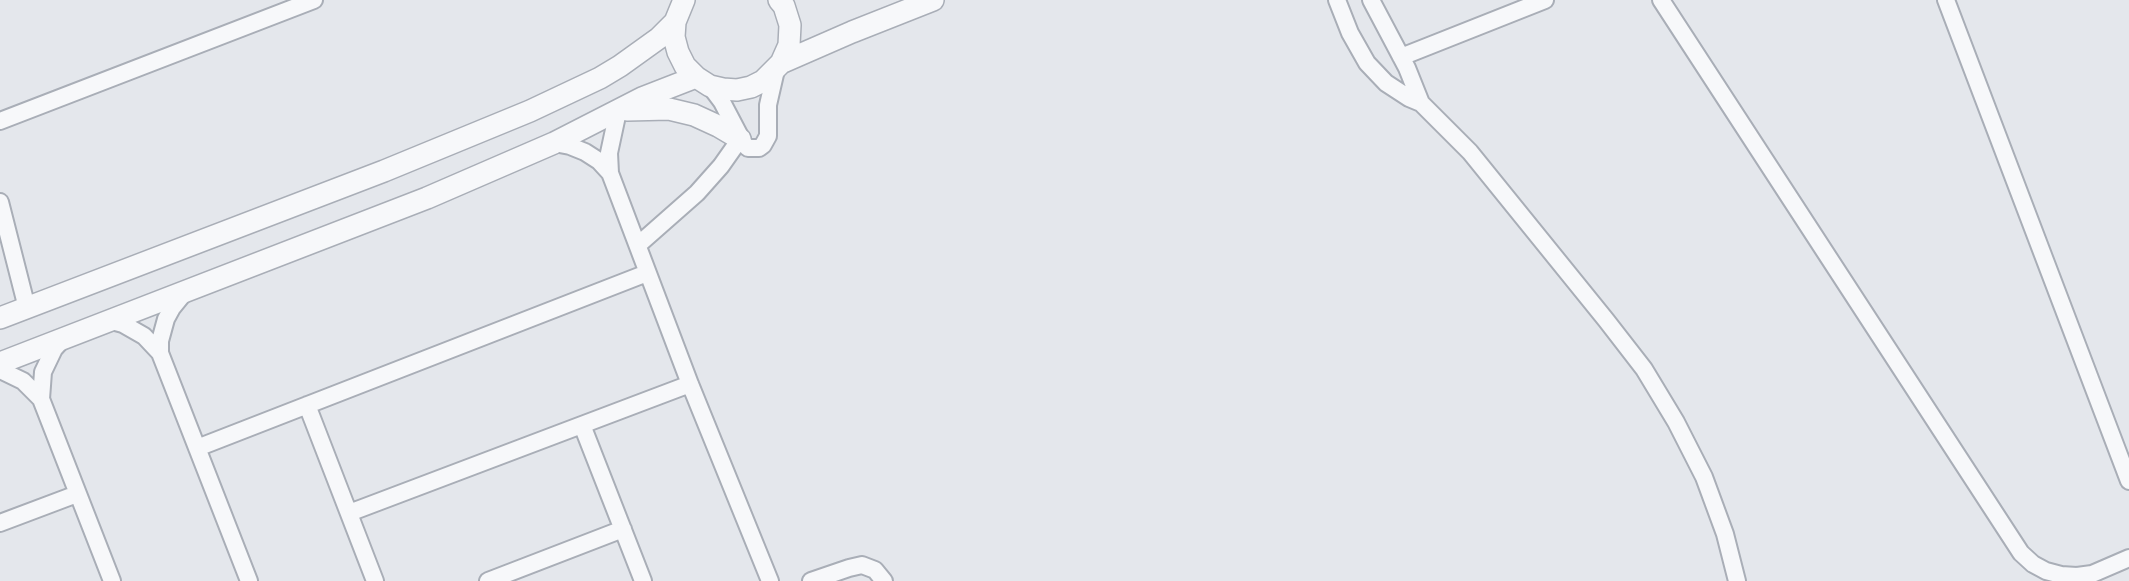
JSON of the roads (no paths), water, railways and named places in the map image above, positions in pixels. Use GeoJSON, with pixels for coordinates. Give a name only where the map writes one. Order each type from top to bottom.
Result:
{"type":"FeatureCollection","features":[{"type":"Feature","properties":{"kind":"street"},"geometry":{"type":"LineString","coordinates":[[0,121],[314,0]]}},
{"type":"Feature","properties":{"kind":"street"},"geometry":{"type":"LineString","coordinates":[[684,0],[675,22],[674,37],[678,52],[685,66],[703,81],[722,102],[740,139],[748,148],[754,149],[759,148],[766,141],[768,105],[779,67],[789,45],[790,25],[780,0]]}},
{"type":"Feature","properties":{"kind":"street"},"geometry":{"type":"LineString","coordinates":[[0,363],[427,198],[554,143],[642,98],[703,81],[723,89],[737,90],[751,87],[763,81],[779,67],[861,28],[933,0]]}},
{"type":"Feature","properties":{"kind":"street"},"geometry":{"type":"LineString","coordinates":[[1337,0],[1350,33],[1367,63],[1386,83],[1422,103],[1470,152],[1644,369],[1676,422],[1704,477],[1725,534],[1737,581]]}},
{"type":"Feature","properties":{"kind":"street"},"geometry":{"type":"LineString","coordinates":[[1371,0],[1413,79],[1422,103]]}},
{"type":"Feature","properties":{"kind":"street"},"geometry":{"type":"LineString","coordinates":[[1401,57],[1545,0]]}},
{"type":"Feature","properties":{"kind":"street"},"geometry":{"type":"LineString","coordinates":[[1661,0],[2021,553],[2033,564],[2046,571],[2077,576],[2092,574],[2129,558]]}},
{"type":"Feature","properties":{"kind":"street"},"geometry":{"type":"LineString","coordinates":[[1946,0],[2129,481]]}},
{"type":"Feature","properties":{"kind":"street"},"geometry":{"type":"LineString","coordinates":[[0,318],[384,171],[530,111],[620,66],[659,38],[675,22]]}},
{"type":"Feature","properties":{"kind":"street"},"geometry":{"type":"LineString","coordinates":[[618,111],[644,108],[669,109],[702,119],[740,139]]}},
{"type":"Feature","properties":{"kind":"street"},"geometry":{"type":"LineString","coordinates":[[618,111],[609,153],[610,173],[690,384],[770,581]]}},
{"type":"Feature","properties":{"kind":"street"},"geometry":{"type":"LineString","coordinates":[[638,245],[705,184],[740,139]]}},
{"type":"Feature","properties":{"kind":"street"},"geometry":{"type":"LineString","coordinates":[[554,143],[585,152],[599,161],[610,173]]}},
{"type":"Feature","properties":{"kind":"street"},"geometry":{"type":"LineString","coordinates":[[0,202],[27,308]]}},
{"type":"Feature","properties":{"kind":"street"},"geometry":{"type":"LineString","coordinates":[[197,448],[647,273]]}},
{"type":"Feature","properties":{"kind":"street"},"geometry":{"type":"LineString","coordinates":[[187,290],[166,318],[160,341],[160,353],[249,581]]}},
{"type":"Feature","properties":{"kind":"street"},"geometry":{"type":"LineString","coordinates":[[112,321],[123,324],[144,336],[160,353]]}},
{"type":"Feature","properties":{"kind":"street"},"geometry":{"type":"LineString","coordinates":[[41,399],[43,372],[54,349],[63,339]]}},
{"type":"Feature","properties":{"kind":"street"},"geometry":{"type":"LineString","coordinates":[[0,370],[23,381],[41,399],[112,581]]}},
{"type":"Feature","properties":{"kind":"street"},"geometry":{"type":"LineString","coordinates":[[349,513],[690,384]]}},
{"type":"Feature","properties":{"kind":"street"},"geometry":{"type":"LineString","coordinates":[[307,405],[375,581]]}},
{"type":"Feature","properties":{"kind":"street"},"geometry":{"type":"LineString","coordinates":[[582,425],[643,581]]}},
{"type":"Feature","properties":{"kind":"street"},"geometry":{"type":"LineString","coordinates":[[0,523],[77,494]]}},
{"type":"Feature","properties":{"kind":"street"},"geometry":{"type":"LineString","coordinates":[[488,581],[623,529]]}},
{"type":"Feature","properties":{"kind":"street"},"geometry":{"type":"LineString","coordinates":[[811,581],[862,565],[875,570],[884,581]]}}]}
